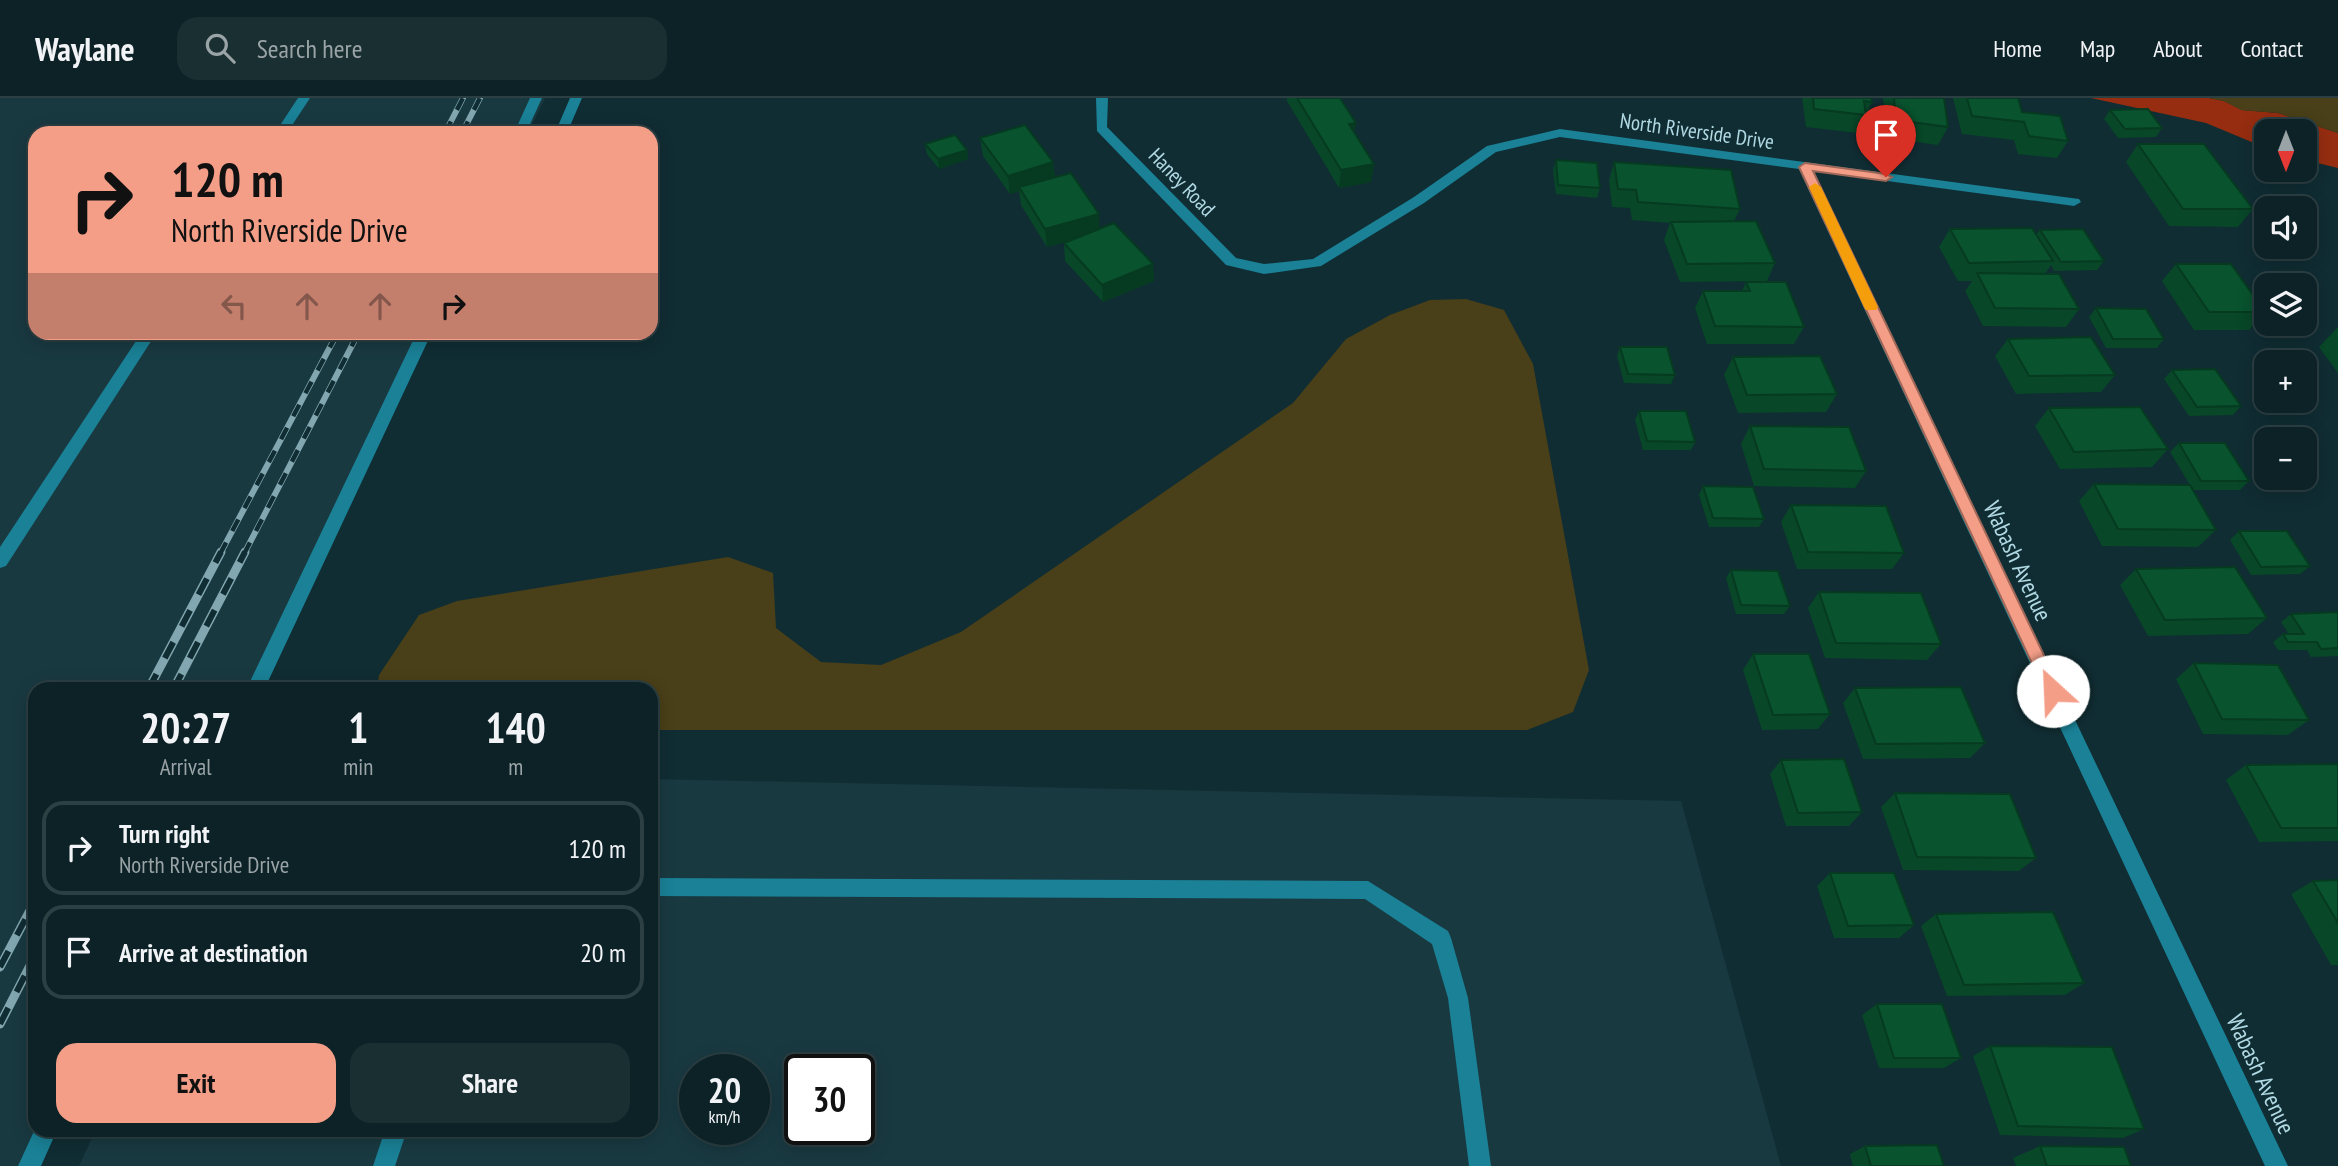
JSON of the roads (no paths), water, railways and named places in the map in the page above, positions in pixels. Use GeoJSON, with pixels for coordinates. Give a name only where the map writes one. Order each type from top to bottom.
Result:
{"type":"FeatureCollection","features":[{"type":"Feature","properties":{"kind":"street"},"geometry":{"type":"LineString","coordinates":[[286,126],[304,98]]}},
{"type":"Feature","properties":{"kind":"street"},"geometry":{"type":"LineString","coordinates":[[523,126],[536,98]]}},
{"type":"Feature","properties":{"kind":"street"},"geometry":{"type":"LineString","coordinates":[[564,126],[576,98]]}},
{"type":"Feature","properties":{"kind":"street","name":"Haney Road"},"geometry":{"type":"LineString","coordinates":[[1102,98],[1101,128],[1231,262],[1264,269]]}},
{"type":"Feature","properties":{"kind":"street","name":"North Riverside Drive"},"geometry":{"type":"LineString","coordinates":[[1264,269],[1316,263],[1419,200],[1492,149],[1560,133],[2074,202]]}},
{"type":"Feature","properties":{"kind":"street","name":"Wabash Avenue"},"geometry":{"type":"LineString","coordinates":[[1805,167],[2277,1166]]}},
{"type":"Feature","properties":{"kind":"street"},"geometry":{"type":"LineString","coordinates":[[0,561],[145,340]]}},
{"type":"Feature","properties":{"kind":"street"},"geometry":{"type":"LineString","coordinates":[[260,682],[421,340]]}},
{"type":"Feature","properties":{"kind":"street"},"geometry":{"type":"LineString","coordinates":[[658,887],[1368,890],[1441,938],[1458,998],[1480,1166]]}},
{"type":"Feature","properties":{"kind":"street"},"geometry":{"type":"LineString","coordinates":[[29,1166],[43,1137]]}},
{"type":"Feature","properties":{"kind":"street"},"geometry":{"type":"LineString","coordinates":[[384,1166],[394,1137]]}},
{"type":"Feature","properties":{"kind":"railway"},"geometry":{"type":"LineString","coordinates":[[449,126],[463,98]]}},
{"type":"Feature","properties":{"kind":"railway"},"geometry":{"type":"LineString","coordinates":[[466,126],[480,98]]}},
{"type":"Feature","properties":{"kind":"railway"},"geometry":{"type":"LineString","coordinates":[[220,554],[334,340]]}},
{"type":"Feature","properties":{"kind":"railway"},"geometry":{"type":"LineString","coordinates":[[244,554],[355,340]]}},
{"type":"Feature","properties":{"kind":"railway"},"geometry":{"type":"LineString","coordinates":[[152,682],[221,552]]}},
{"type":"Feature","properties":{"kind":"railway"},"geometry":{"type":"LineString","coordinates":[[177,682],[245,552]]}},
{"type":"Feature","properties":{"kind":"railway"},"geometry":{"type":"LineString","coordinates":[[0,967],[28,914]]}},
{"type":"Feature","properties":{"kind":"railway"},"geometry":{"type":"LineString","coordinates":[[0,1024],[28,970]]}}]}
